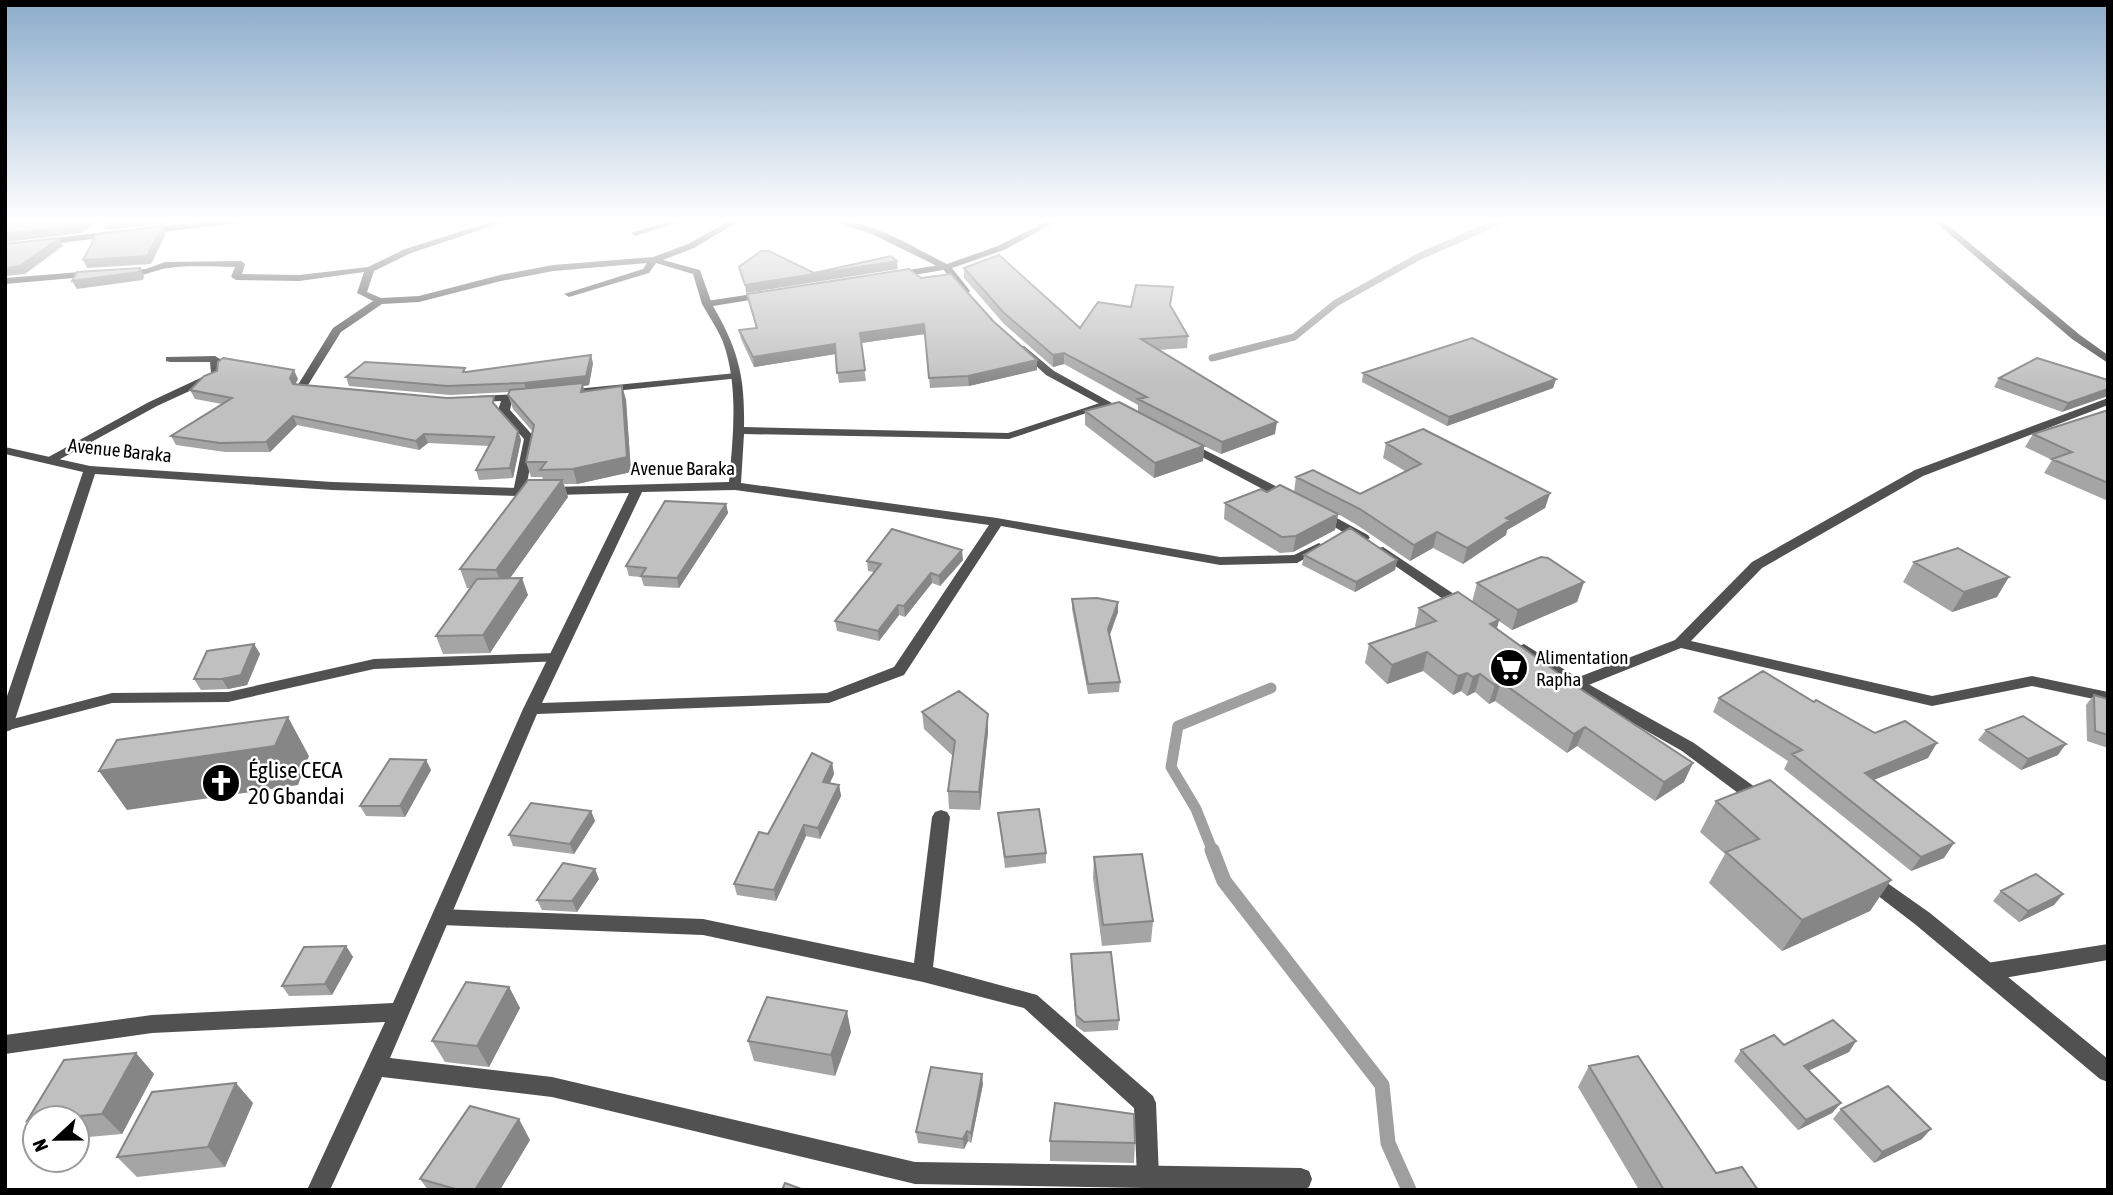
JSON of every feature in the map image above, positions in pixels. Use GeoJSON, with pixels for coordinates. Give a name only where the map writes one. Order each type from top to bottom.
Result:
{"type":"FeatureCollection","features":[{"type":"Feature","properties":{"kind":"street"},"geometry":{"type":"LineString","coordinates":[[5,281],[66,276]]}},
{"type":"Feature","properties":{"kind":"street"},"geometry":{"type":"LineString","coordinates":[[237,276],[299,278],[317,276]]}},
{"type":"Feature","properties":{"kind":"street"},"geometry":{"type":"LineString","coordinates":[[368,276],[362,293],[380,301],[419,299],[519,276]]}},
{"type":"Feature","properties":{"kind":"street"},"geometry":{"type":"LineString","coordinates":[[569,294],[630,276]]}},
{"type":"Feature","properties":{"kind":"street"},"geometry":{"type":"LineString","coordinates":[[698,276],[707,304],[728,343],[736,376],[738,430],[735,486]]}},
{"type":"Feature","properties":{"kind":"street"},"geometry":{"type":"LineString","coordinates":[[880,278],[893,276]]}},
{"type":"Feature","properties":{"kind":"street"},"geometry":{"type":"LineString","coordinates":[[953,276],[974,301]]}},
{"type":"Feature","properties":{"kind":"street"},"geometry":{"type":"LineString","coordinates":[[2005,276],[2108,360]]}},
{"type":"Feature","properties":{"kind":"street"},"geometry":{"type":"LineString","coordinates":[[707,304],[773,294]]}},
{"type":"Feature","properties":{"kind":"street"},"geometry":{"type":"LineString","coordinates":[[328,390],[301,388],[337,330],[380,301]]}},
{"type":"Feature","properties":{"kind":"street"},"geometry":{"type":"LineString","coordinates":[[1009,337],[1049,373],[1144,422]]}},
{"type":"Feature","properties":{"kind":"street"},"geometry":{"type":"LineString","coordinates":[[49,460],[153,404],[216,374],[215,359],[170,359]]}},
{"type":"Feature","properties":{"kind":"street"},"geometry":{"type":"LineString","coordinates":[[555,394],[736,376]]}},
{"type":"Feature","properties":{"kind":"street"},"geometry":{"type":"LineString","coordinates":[[461,400],[541,395]]}},
{"type":"Feature","properties":{"kind":"street"},"geometry":{"type":"LineString","coordinates":[[507,398],[504,410],[530,439],[519,492]]}},
{"type":"Feature","properties":{"kind":"street"},"geometry":{"type":"LineString","coordinates":[[1576,684],[1680,643],[1758,565],[1919,473],[2108,401]]}},
{"type":"Feature","properties":{"kind":"street"},"geometry":{"type":"LineString","coordinates":[[738,430],[1009,436],[1107,404]]}},
{"type":"Feature","properties":{"kind":"street"},"geometry":{"type":"LineString","coordinates":[[1180,441],[1475,615]]}},
{"type":"Feature","properties":{"kind":"street","name":"Avenue Baraka"},"geometry":{"type":"LineString","coordinates":[[5,450],[90,470],[332,486],[519,492],[638,486],[735,486],[997,522],[1220,561],[1297,559],[1341,536]]}},
{"type":"Feature","properties":{"kind":"street"},"geometry":{"type":"LineString","coordinates":[[6,726],[90,470]]}},
{"type":"Feature","properties":{"kind":"street"},"geometry":{"type":"LineString","coordinates":[[318,1190],[376,1066],[531,709],[638,486]]}},
{"type":"Feature","properties":{"kind":"street"},"geometry":{"type":"LineString","coordinates":[[531,709],[829,698],[899,671],[997,522]]}},
{"type":"Feature","properties":{"kind":"street"},"geometry":{"type":"LineString","coordinates":[[1508,638],[1576,684],[1688,747],[1777,813]]}},
{"type":"Feature","properties":{"kind":"street"},"geometry":{"type":"LineString","coordinates":[[1680,643],[1933,701],[2032,681],[2108,697]]}},
{"type":"Feature","properties":{"kind":"street"},"geometry":{"type":"LineString","coordinates":[[6,726],[112,698],[228,698],[374,664],[556,657]]}},
{"type":"Feature","properties":{"kind":"street"},"geometry":{"type":"LineString","coordinates":[[923,973],[941,817]]}},
{"type":"Feature","properties":{"kind":"street"},"geometry":{"type":"LineString","coordinates":[[1856,870],[1923,919],[2108,1072]]}},
{"type":"Feature","properties":{"kind":"street"},"geometry":{"type":"LineString","coordinates":[[441,917],[703,927],[923,973],[1030,1001],[1145,1103],[1148,1177]]}},
{"type":"Feature","properties":{"kind":"street"},"geometry":{"type":"LineString","coordinates":[[1987,972],[2108,952]]}},
{"type":"Feature","properties":{"kind":"street"},"geometry":{"type":"LineString","coordinates":[[5,1045],[152,1024],[399,1012]]}},
{"type":"Feature","properties":{"kind":"street"},"geometry":{"type":"LineString","coordinates":[[376,1066],[552,1087],[915,1173],[1301,1179]]}},
{"type":"Feature","properties":{"kind":"building"},"geometry":{"type":"Polygon","coordinates":[[[75,276],[111,276],[72,281],[75,276]]]}},
{"type":"Feature","properties":{"kind":"building"},"geometry":{"type":"Polygon","coordinates":[[[742,276],[803,276],[745,285],[742,276]]]}},
{"type":"Feature","properties":{"kind":"building"},"geometry":{"type":"Polygon","coordinates":[[[865,276],[918,276],[921,278],[953,276],[994,322],[1037,360],[968,376],[929,378],[924,324],[860,333],[865,370],[837,373],[835,344],[753,357],[739,330],[757,328],[747,294],[865,276]]]}},
{"type":"Feature","properties":{"kind":"building"},"geometry":{"type":"Polygon","coordinates":[[[971,276],[1022,276],[1080,328],[1098,302],[1131,307],[1136,285],[1173,287],[1170,305],[1188,336],[1141,339],[1277,422],[1222,442],[1138,399],[1147,397],[1064,353],[1053,355],[1004,313],[971,276]]]}},
{"type":"Feature","properties":{"kind":"building"},"geometry":{"type":"Polygon","coordinates":[[[1472,338],[1556,379],[1449,417],[1363,373],[1472,338]]]}},
{"type":"Feature","properties":{"kind":"building"},"geometry":{"type":"Polygon","coordinates":[[[591,355],[586,376],[524,383],[447,386],[346,377],[365,362],[465,368],[463,372],[466,372],[591,355]]]}},
{"type":"Feature","properties":{"kind":"building"},"geometry":{"type":"Polygon","coordinates":[[[223,358],[294,370],[290,378],[293,384],[447,398],[494,396],[493,403],[518,431],[510,468],[476,470],[494,437],[424,434],[416,441],[293,416],[266,442],[220,443],[171,436],[232,398],[190,390],[204,376],[217,371],[218,362],[223,358]]]}},
{"type":"Feature","properties":{"kind":"building"},"geometry":{"type":"Polygon","coordinates":[[[2037,358],[2108,380],[2108,389],[2068,403],[1999,378],[2037,358]]]}},
{"type":"Feature","properties":{"kind":"building"},"geometry":{"type":"Polygon","coordinates":[[[583,383],[581,392],[622,386],[627,457],[573,469],[540,470],[546,462],[526,462],[534,425],[508,395],[510,390],[583,383]]]}},
{"type":"Feature","properties":{"kind":"building"},"geometry":{"type":"Polygon","coordinates":[[[1119,402],[1204,446],[1155,463],[1085,411],[1119,402]]]}},
{"type":"Feature","properties":{"kind":"building"},"geometry":{"type":"Polygon","coordinates":[[[2108,410],[2108,483],[2052,459],[2072,452],[2033,434],[2108,410]]]}},
{"type":"Feature","properties":{"kind":"building"},"geometry":{"type":"Polygon","coordinates":[[[1423,429],[1550,493],[1506,518],[1510,520],[1467,548],[1437,532],[1414,545],[1360,509],[1296,477],[1313,470],[1360,494],[1421,464],[1386,443],[1423,429]]]}},
{"type":"Feature","properties":{"kind":"building"},"geometry":{"type":"Polygon","coordinates":[[[528,480],[562,480],[496,570],[460,569],[528,480]]]}},
{"type":"Feature","properties":{"kind":"building"},"geometry":{"type":"Polygon","coordinates":[[[1280,485],[1338,514],[1296,536],[1282,537],[1225,503],[1261,489],[1267,492],[1280,485]]]}},
{"type":"Feature","properties":{"kind":"building"},"geometry":{"type":"Polygon","coordinates":[[[665,501],[726,504],[677,578],[641,576],[646,568],[626,566],[665,501]]]}},
{"type":"Feature","properties":{"kind":"building"},"geometry":{"type":"Polygon","coordinates":[[[1350,528],[1397,560],[1356,582],[1304,555],[1350,528]]]}},
{"type":"Feature","properties":{"kind":"building"},"geometry":{"type":"Polygon","coordinates":[[[892,529],[962,550],[939,576],[931,573],[904,606],[898,605],[878,631],[835,621],[881,564],[867,561],[892,529]]]}},
{"type":"Feature","properties":{"kind":"building"},"geometry":{"type":"Polygon","coordinates":[[[1958,548],[2009,577],[1964,592],[1914,562],[1958,548]]]}},
{"type":"Feature","properties":{"kind":"building"},"geometry":{"type":"Polygon","coordinates":[[[1541,557],[1548,558],[1584,582],[1518,610],[1477,583],[1541,557]]]}},
{"type":"Feature","properties":{"kind":"building"},"geometry":{"type":"Polygon","coordinates":[[[522,578],[483,635],[436,636],[477,579],[522,578]]]}},
{"type":"Feature","properties":{"kind":"building"},"geometry":{"type":"Polygon","coordinates":[[[1458,592],[1499,620],[1490,624],[1576,686],[1693,763],[1664,782],[1585,727],[1574,734],[1501,682],[1495,685],[1480,674],[1473,677],[1467,673],[1458,676],[1427,652],[1392,665],[1369,644],[1436,621],[1419,608],[1458,592]]]}},
{"type":"Feature","properties":{"kind":"building"},"geometry":{"type":"Polygon","coordinates":[[[1097,598],[1118,602],[1108,629],[1120,682],[1088,684],[1072,599],[1097,598]]]}},
{"type":"Feature","properties":{"kind":"building"},"geometry":{"type":"Polygon","coordinates":[[[254,644],[241,675],[222,679],[194,679],[207,651],[254,644]]]}},
{"type":"Feature","properties":{"kind":"building"},"geometry":{"type":"Polygon","coordinates":[[[1763,671],[1814,702],[1816,700],[1875,733],[1905,721],[1937,743],[1865,773],[1954,843],[1921,857],[1792,754],[1802,750],[1719,698],[1763,671]]]}},
{"type":"Feature","properties":{"kind":"building"},"geometry":{"type":"Polygon","coordinates":[[[959,691],[988,714],[979,792],[948,791],[955,741],[922,712],[959,691]]]}},
{"type":"Feature","properties":{"kind":"building"},"geometry":{"type":"Polygon","coordinates":[[[2094,695],[2108,699],[2108,735],[2095,731],[2094,695]]]}},
{"type":"Feature","properties":{"kind":"building"},"geometry":{"type":"Polygon","coordinates":[[[2023,716],[2066,744],[2028,759],[1986,730],[2023,716]]]}},
{"type":"Feature","properties":{"kind":"building"},"geometry":{"type":"Polygon","coordinates":[[[288,717],[275,746],[99,771],[117,740],[288,717]]]}},
{"type":"Feature","properties":{"kind":"building"},"geometry":{"type":"Polygon","coordinates":[[[812,753],[832,763],[823,782],[839,785],[818,828],[804,825],[774,890],[734,884],[759,832],[768,834],[812,753]]]}},
{"type":"Feature","properties":{"kind":"building"},"geometry":{"type":"Polygon","coordinates":[[[390,759],[426,760],[400,806],[360,806],[390,759]]]}},
{"type":"Feature","properties":{"kind":"building"},"geometry":{"type":"Polygon","coordinates":[[[1770,780],[1891,880],[1802,920],[1726,852],[1759,839],[1716,801],[1770,780]]]}},
{"type":"Feature","properties":{"kind":"building"},"geometry":{"type":"Polygon","coordinates":[[[531,803],[591,811],[570,844],[509,835],[531,803]]]}},
{"type":"Feature","properties":{"kind":"building"},"geometry":{"type":"Polygon","coordinates":[[[1039,809],[1046,853],[1005,857],[998,813],[1039,809]]]}},
{"type":"Feature","properties":{"kind":"building"},"geometry":{"type":"Polygon","coordinates":[[[1142,854],[1153,921],[1103,925],[1094,857],[1142,854]]]}},
{"type":"Feature","properties":{"kind":"building"},"geometry":{"type":"Polygon","coordinates":[[[563,863],[595,869],[572,901],[537,900],[563,863]]]}},
{"type":"Feature","properties":{"kind":"building"},"geometry":{"type":"Polygon","coordinates":[[[2036,874],[2063,894],[2028,911],[2001,891],[2036,874]]]}},
{"type":"Feature","properties":{"kind":"building"},"geometry":{"type":"Polygon","coordinates":[[[346,946],[325,984],[282,986],[304,947],[346,946]]]}},
{"type":"Feature","properties":{"kind":"building"},"geometry":{"type":"Polygon","coordinates":[[[1111,952],[1119,1020],[1084,1022],[1076,1015],[1071,954],[1111,952]]]}},
{"type":"Feature","properties":{"kind":"building"},"geometry":{"type":"Polygon","coordinates":[[[466,982],[509,987],[477,1046],[432,1041],[466,982]]]}},
{"type":"Feature","properties":{"kind":"building"},"geometry":{"type":"Polygon","coordinates":[[[767,997],[847,1011],[831,1055],[748,1041],[767,997]]]}},
{"type":"Feature","properties":{"kind":"building"},"geometry":{"type":"Polygon","coordinates":[[[1833,1020],[1856,1041],[1804,1066],[1841,1103],[1806,1120],[1741,1050],[1774,1035],[1784,1045],[1833,1020]]]}},
{"type":"Feature","properties":{"kind":"building"},"geometry":{"type":"Polygon","coordinates":[[[136,1053],[102,1114],[91,1115],[91,1104],[37,1104],[64,1060],[136,1053]]]}},
{"type":"Feature","properties":{"kind":"building"},"geometry":{"type":"Polygon","coordinates":[[[1638,1056],[1716,1173],[1742,1167],[1758,1190],[1664,1190],[1589,1066],[1638,1056]]]}},
{"type":"Feature","properties":{"kind":"building"},"geometry":{"type":"Polygon","coordinates":[[[931,1067],[982,1074],[971,1133],[967,1131],[963,1139],[916,1132],[931,1067]]]}},
{"type":"Feature","properties":{"kind":"building"},"geometry":{"type":"Polygon","coordinates":[[[236,1083],[208,1147],[117,1157],[152,1092],[236,1083]]]}},
{"type":"Feature","properties":{"kind":"building"},"geometry":{"type":"Polygon","coordinates":[[[1888,1086],[1931,1129],[1882,1152],[1841,1109],[1888,1086]]]}},
{"type":"Feature","properties":{"kind":"building"},"geometry":{"type":"Polygon","coordinates":[[[1055,1103],[1134,1114],[1135,1143],[1050,1141],[1055,1103]]]}},
{"type":"Feature","properties":{"kind":"building"},"geometry":{"type":"Polygon","coordinates":[[[470,1106],[519,1119],[475,1190],[459,1190],[420,1179],[470,1106]]]}},
{"type":"Feature","properties":{"kind":"building"},"geometry":{"type":"Polygon","coordinates":[[[785,1183],[804,1190],[782,1190],[785,1183]]]}},
{"type":"Feature","properties":{"kind":"waterway"},"geometry":{"type":"LineString","coordinates":[[1212,358],[1294,337],[1336,303],[1385,276]]}},
{"type":"Feature","properties":{"kind":"waterway"},"geometry":{"type":"LineString","coordinates":[[1213,852],[1196,809],[1171,767],[1178,726],[1271,688]]}},
{"type":"Feature","properties":{"kind":"waterway"},"geometry":{"type":"LineString","coordinates":[[1212,850],[1224,881],[1382,1085],[1388,1143],[1409,1190]]}},
{"type":"Feature","properties":{"kind":"place","name":"Alimentation Rapha"},"geometry":{"type":"Point","coordinates":[1509,668]}},
{"type":"Feature","properties":{"kind":"place","name":"Église CECA 20 Gbandai"},"geometry":{"type":"Point","coordinates":[221,783]}}]}
